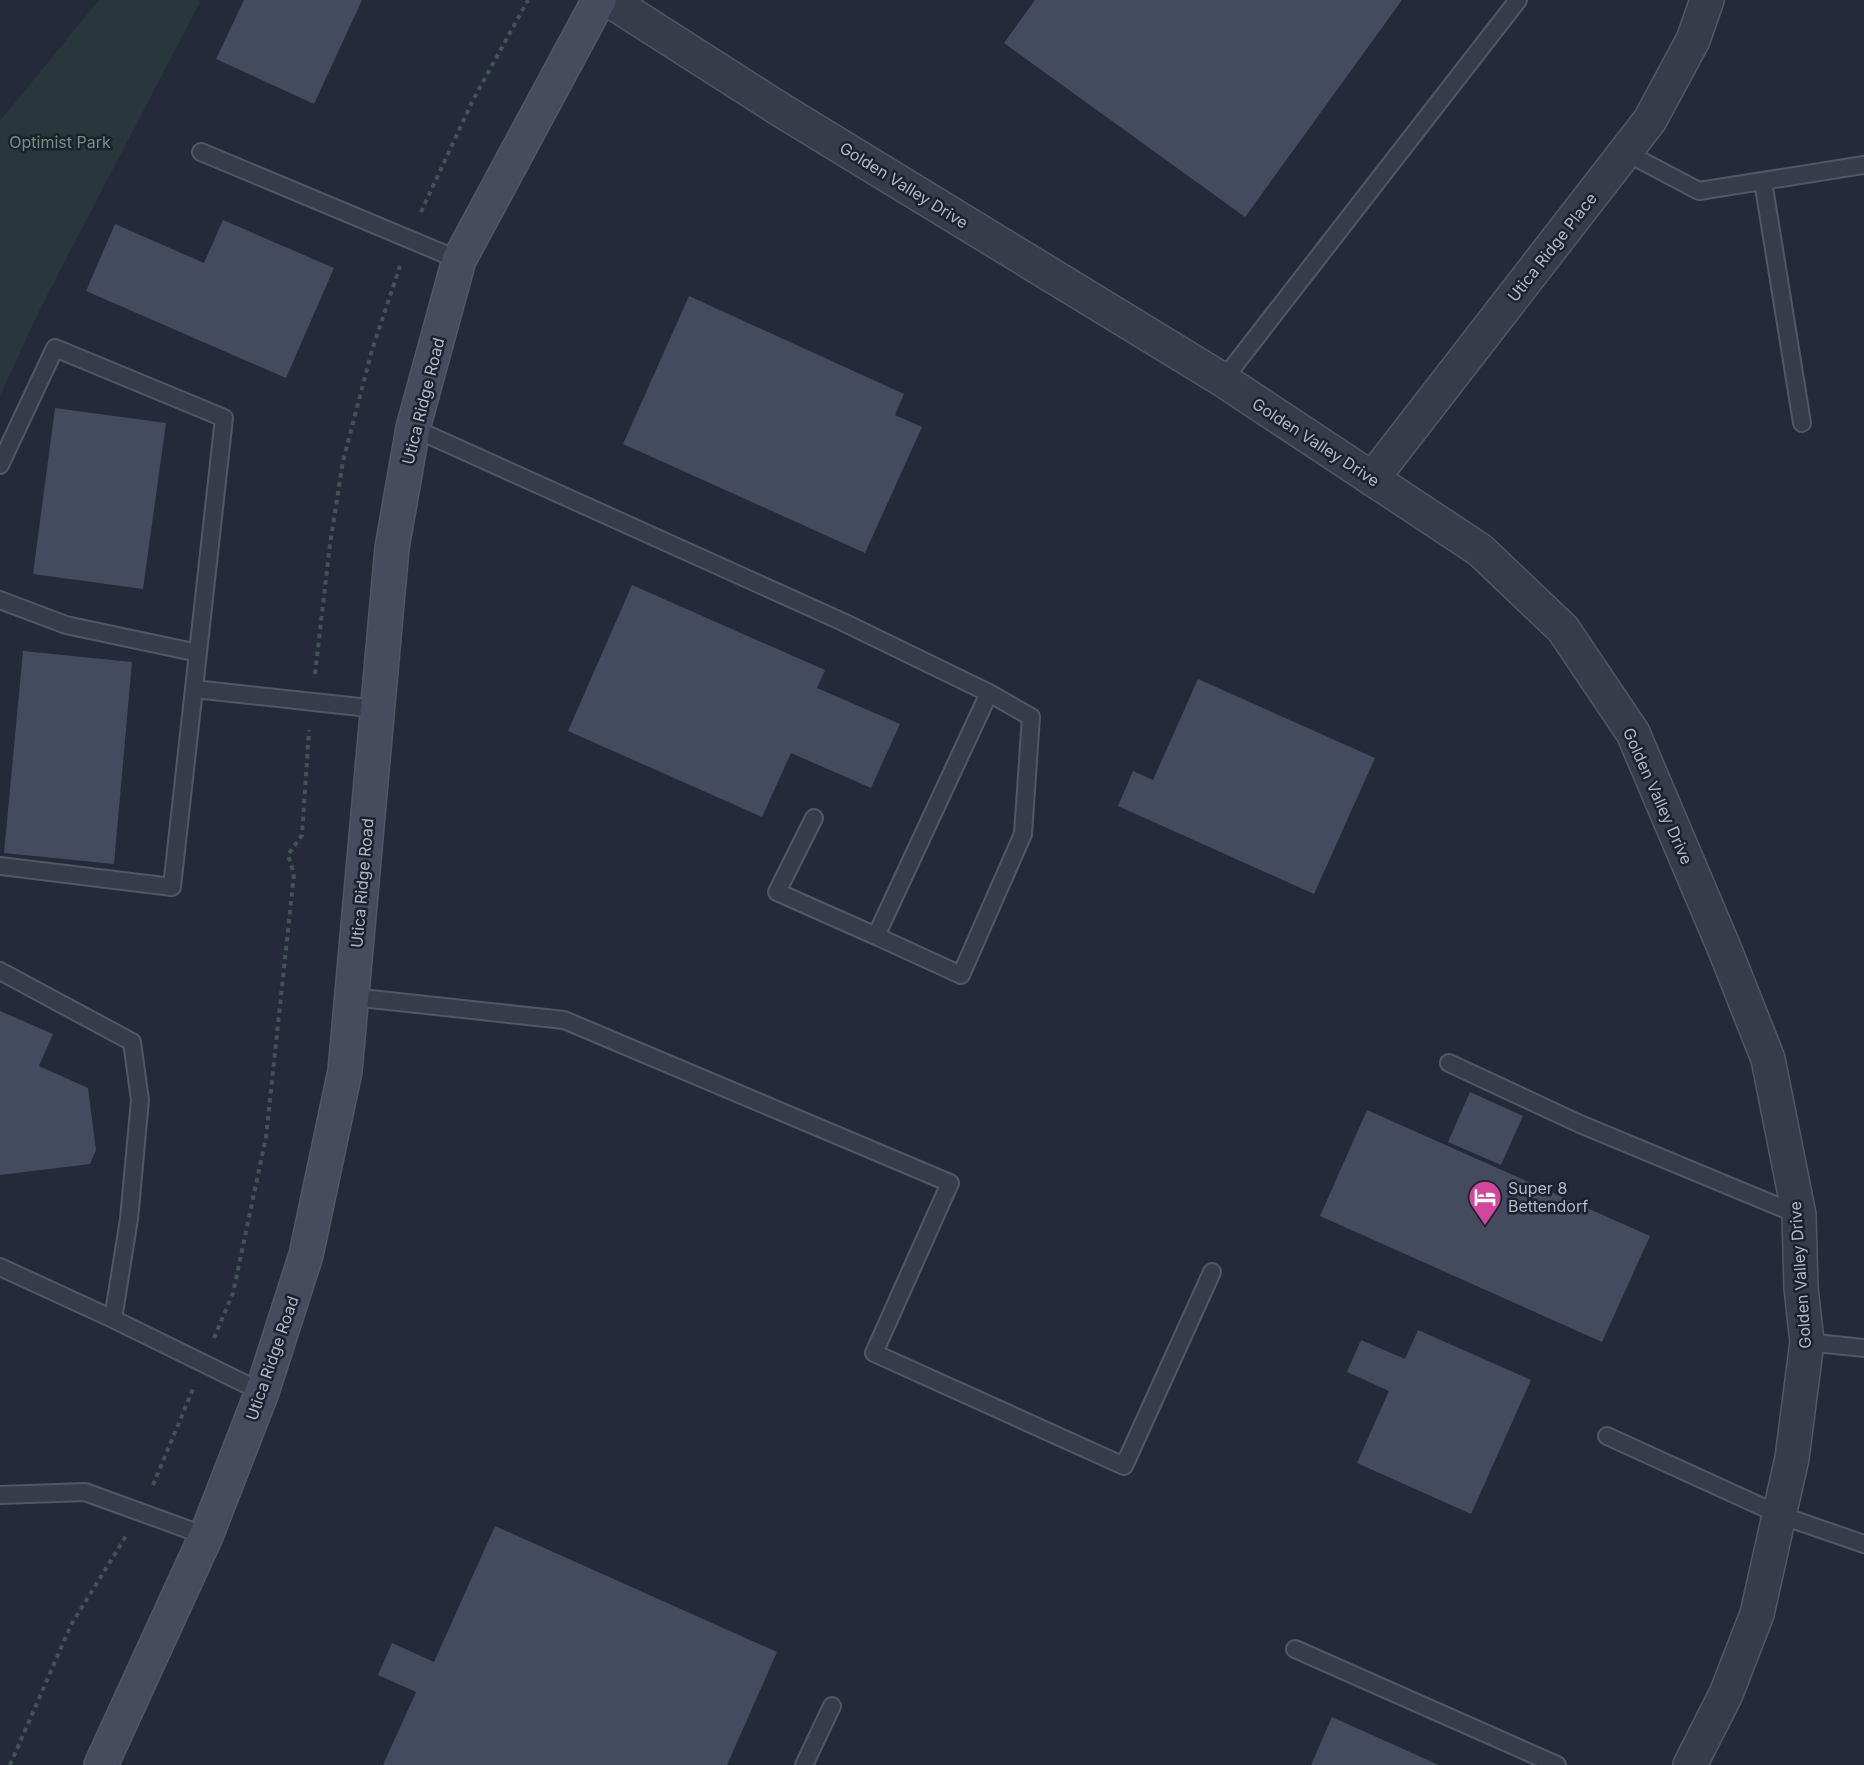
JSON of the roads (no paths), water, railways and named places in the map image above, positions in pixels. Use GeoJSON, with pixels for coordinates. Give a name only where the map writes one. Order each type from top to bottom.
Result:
{"type":"FeatureCollection","features":[{"type":"Feature","properties":{"kind":"main road","name":"Utica Ridge Road"},"geometry":{"type":"LineString","coordinates":[[101,1765],[206,1536],[262,1392],[306,1255],[345,1071],[393,548],[413,428],[459,260],[599,0]]}},
{"type":"Feature","properties":{"kind":"street","name":"Golden Valley Drive"},"geometry":{"type":"LineString","coordinates":[[609,0],[781,110],[1223,380],[1480,550],[1563,629],[1633,733],[1725,950],[1768,1059],[1799,1215],[1801,1288],[1807,1342],[1792,1458],[1757,1614],[1726,1694],[1690,1765]]}},
{"type":"Feature","properties":{"kind":"street","name":"Utica Ridge Place"},"geometry":{"type":"LineString","coordinates":[[1372,478],[1650,120],[1693,40],[1707,0]]}},
{"type":"Feature","properties":{"kind":"lane"},"geometry":{"type":"LineString","coordinates":[[1223,380],[1518,0]]}},
{"type":"Feature","properties":{"kind":"lane"},"geometry":{"type":"LineString","coordinates":[[201,152],[459,260]]}},
{"type":"Feature","properties":{"kind":"lane"},"geometry":{"type":"LineString","coordinates":[[1625,152],[1699,191],[1864,165]]}},
{"type":"Feature","properties":{"kind":"lane"},"geometry":{"type":"LineString","coordinates":[[1763,181],[1802,423]]}},
{"type":"Feature","properties":{"kind":"lane"},"geometry":{"type":"LineString","coordinates":[[0,465],[55,348],[224,418],[172,888],[0,866]]}},
{"type":"Feature","properties":{"kind":"lane"},"geometry":{"type":"LineString","coordinates":[[413,428],[843,622],[989,693],[1031,717],[1023,834],[961,975],[777,892],[814,818]]}},
{"type":"Feature","properties":{"kind":"lane"},"geometry":{"type":"LineString","coordinates":[[0,600],[66,625],[198,653]]}},
{"type":"Feature","properties":{"kind":"lane"},"geometry":{"type":"LineString","coordinates":[[194,689],[378,709]]}},
{"type":"Feature","properties":{"kind":"lane"},"geometry":{"type":"LineString","coordinates":[[876,936],[989,693]]}},
{"type":"Feature","properties":{"kind":"lane"},"geometry":{"type":"LineString","coordinates":[[0,971],[132,1042],[140,1100],[129,1219],[113,1319]]}},
{"type":"Feature","properties":{"kind":"lane"},"geometry":{"type":"LineString","coordinates":[[352,997],[564,1020],[950,1183],[874,1353],[1124,1466],[1212,1272]]}},
{"type":"Feature","properties":{"kind":"lane"},"geometry":{"type":"LineString","coordinates":[[1449,1063],[1580,1124],[1799,1215]]}},
{"type":"Feature","properties":{"kind":"lane"},"geometry":{"type":"LineString","coordinates":[[0,1267],[262,1392]]}},
{"type":"Feature","properties":{"kind":"lane"},"geometry":{"type":"LineString","coordinates":[[1807,1342],[1864,1348]]}},
{"type":"Feature","properties":{"kind":"lane"},"geometry":{"type":"LineString","coordinates":[[1607,1436],[1780,1515],[1864,1545]]}},
{"type":"Feature","properties":{"kind":"lane"},"geometry":{"type":"LineString","coordinates":[[0,1495],[85,1492],[206,1536]]}},
{"type":"Feature","properties":{"kind":"lane"},"geometry":{"type":"LineString","coordinates":[[1295,1649],[1557,1765]]}},
{"type":"Feature","properties":{"kind":"lane"},"geometry":{"type":"LineString","coordinates":[[804,1765],[832,1706]]}},
{"type":"Feature","properties":{"kind":"place","name":"Super 8 Bettendorf"},"geometry":{"type":"Point","coordinates":[1485,1226]}},
{"type":"Feature","properties":{"kind":"park label","name":"Optimist Park"},"geometry":{"type":"Point","coordinates":[60,142]}}]}
